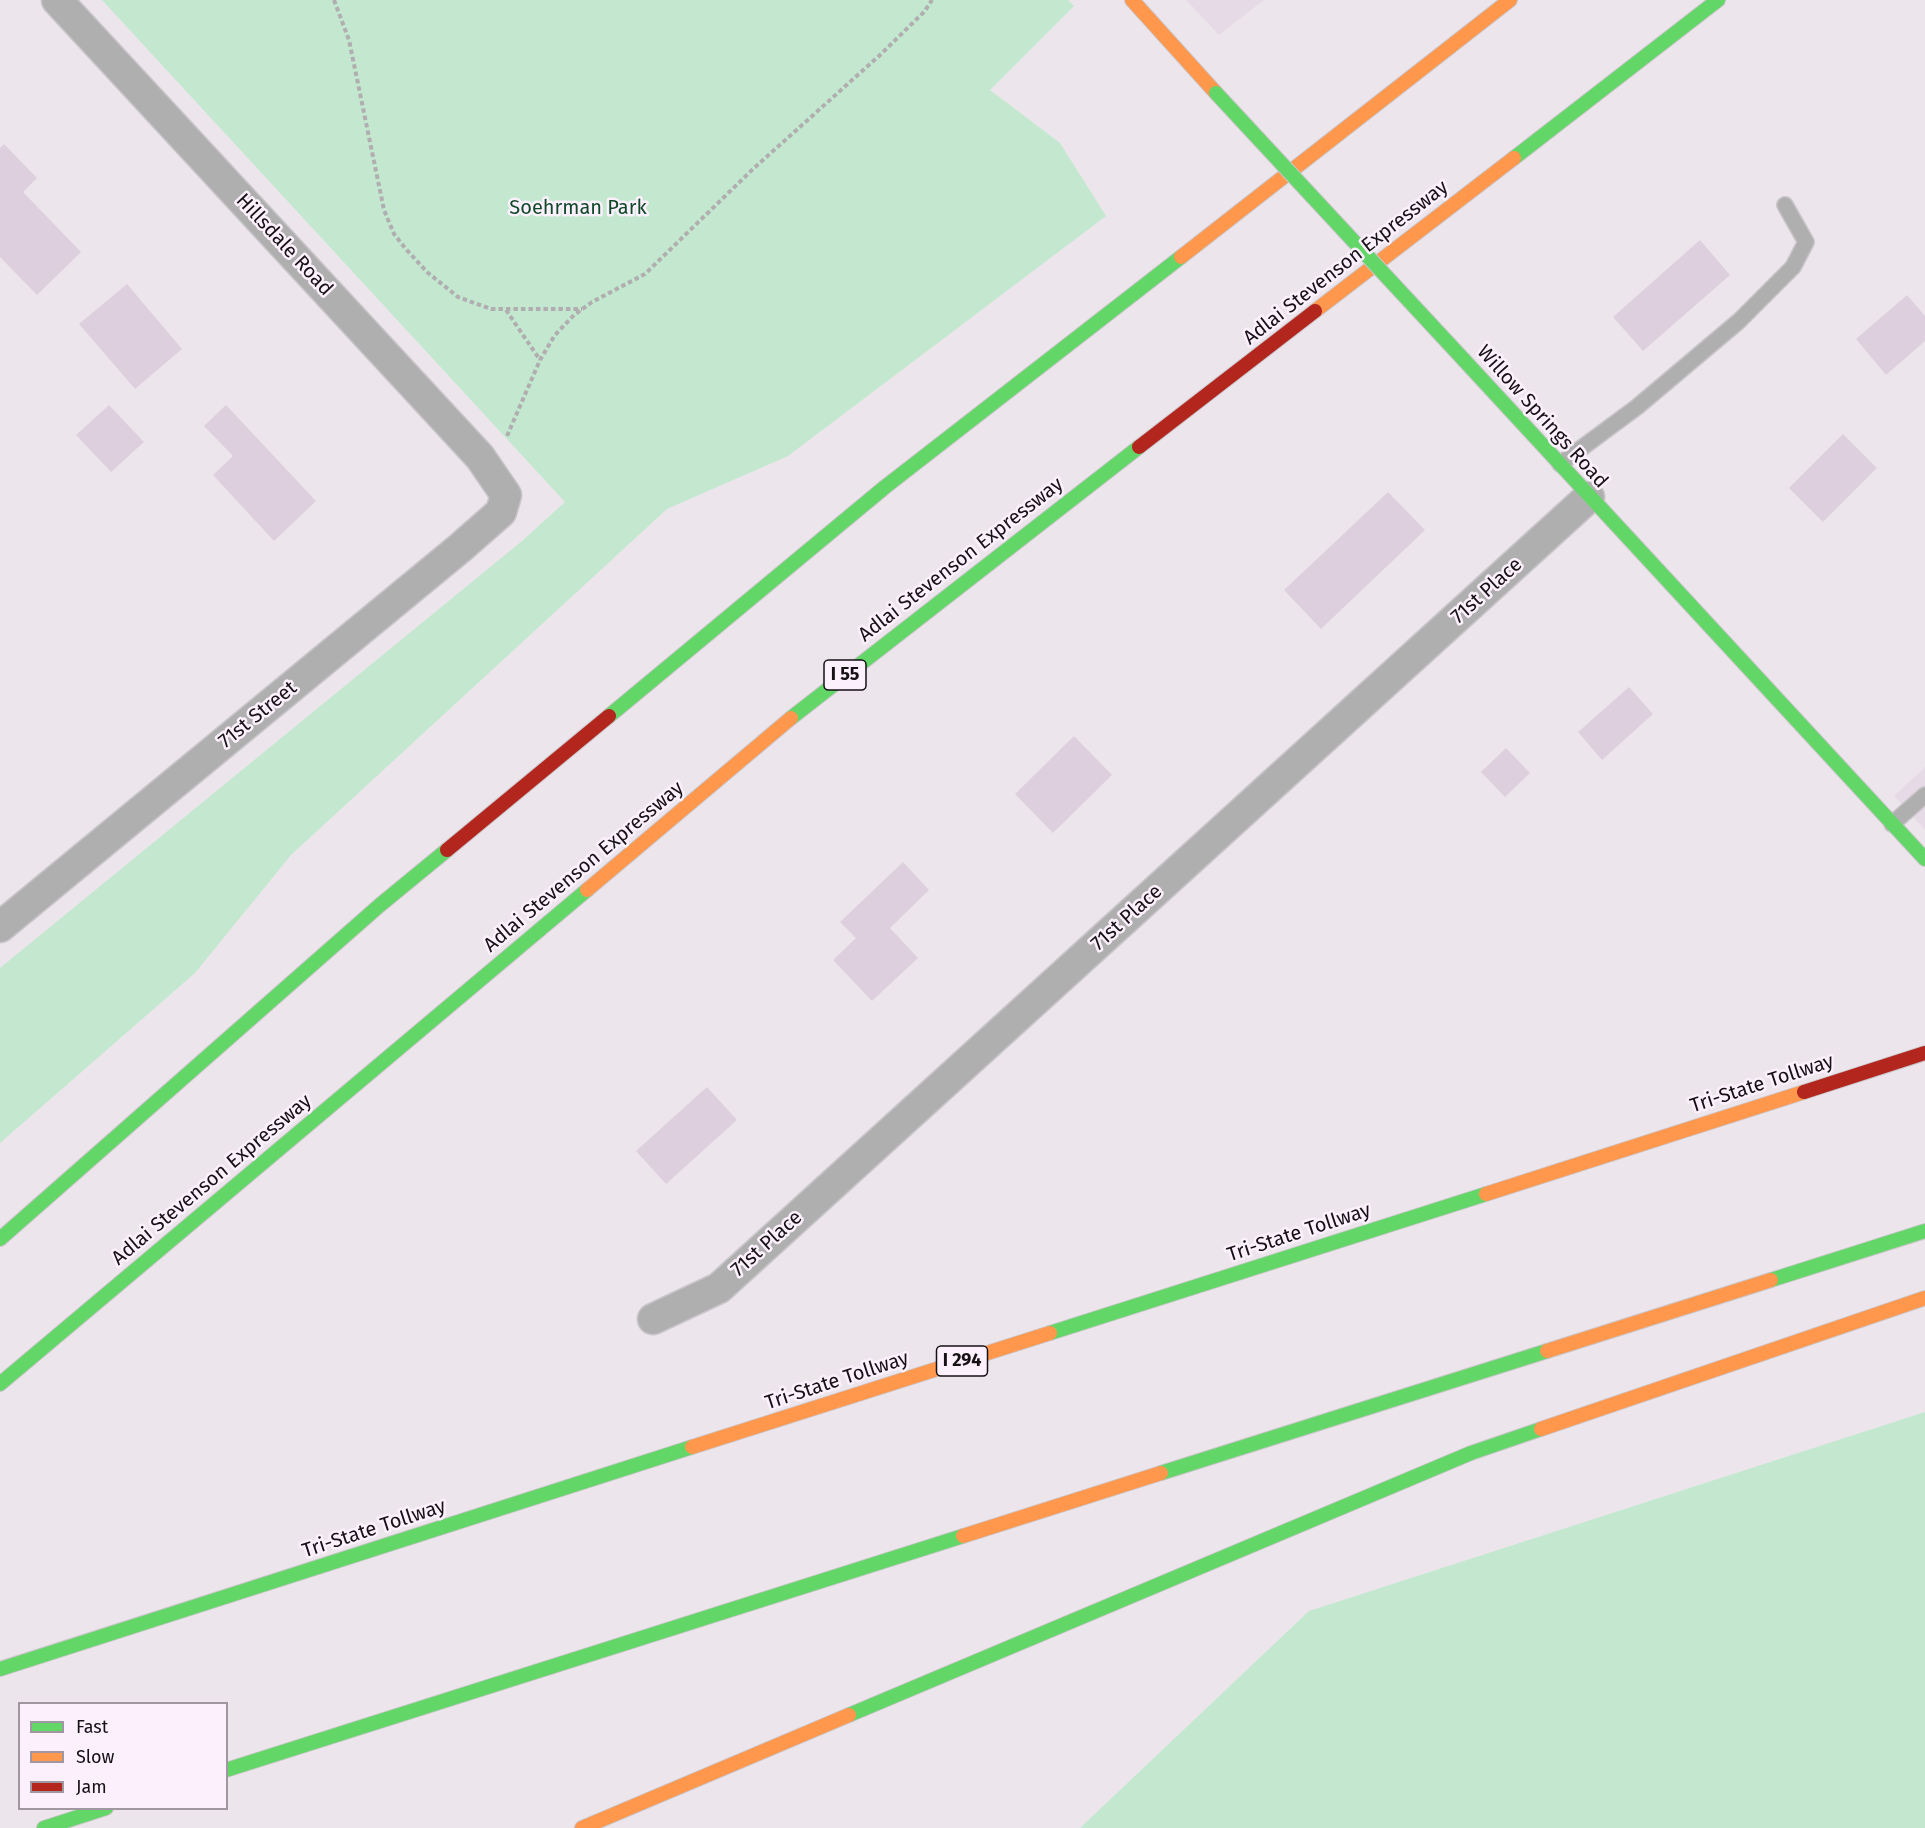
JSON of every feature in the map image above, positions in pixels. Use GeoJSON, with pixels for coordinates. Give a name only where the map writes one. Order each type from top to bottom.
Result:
{"type":"FeatureCollection","features":[{"type":"Feature","properties":{"kind":"main road"},"geometry":{"type":"LineString","coordinates":[[0,1239],[380,904],[876,495],[1510,0]]}},
{"type":"Feature","properties":{"kind":"main road","name":"Adlai Stevenson Expressway"},"geometry":{"type":"LineString","coordinates":[[0,1384],[815,698],[1718,0]]}},
{"type":"Feature","properties":{"kind":"main road","name":"Willow Springs Road"},"geometry":{"type":"LineString","coordinates":[[1142,3],[1216,93],[1925,859]]}},
{"type":"Feature","properties":{"kind":"main road","name":"Tri-State Tollway"},"geometry":{"type":"LineString","coordinates":[[0,1669],[1925,1053]]}},
{"type":"Feature","properties":{"kind":"main road"},"geometry":{"type":"LineString","coordinates":[[228,1769],[1925,1231]]}},
{"type":"Feature","properties":{"kind":"main road"},"geometry":{"type":"LineString","coordinates":[[582,1828],[1471,1453],[1925,1298]]}},
{"type":"Feature","properties":{"kind":"main road"},"geometry":{"type":"LineString","coordinates":[[44,1828],[103,1810]]}},
{"type":"Feature","properties":{"kind":"street","name":"Hillsdale Road"},"geometry":{"type":"LineString","coordinates":[[57,0],[480,457],[506,495]]}},
{"type":"Feature","properties":{"kind":"street","name":"71st Street"},"geometry":{"type":"LineString","coordinates":[[0,927],[460,548],[501,512],[506,495]]}},
{"type":"Feature","properties":{"kind":"street","name":"71st Place"},"geometry":{"type":"LineString","coordinates":[[653,1319],[719,1288],[1589,497]]}},
{"type":"Feature","properties":{"kind":"lane"},"geometry":{"type":"LineString","coordinates":[[1560,465],[1637,407],[1730,328],[1793,267],[1806,242],[1785,205]]}},
{"type":"Feature","properties":{"kind":"lane"},"geometry":{"type":"LineString","coordinates":[[1892,824],[1925,795]]}},
{"type":"Feature","properties":{"kind":"path"},"geometry":{"type":"LineString","coordinates":[[334,0],[349,40],[384,210],[394,234],[427,272],[458,297],[491,309],[582,309]]}},
{"type":"Feature","properties":{"kind":"path"},"geometry":{"type":"LineString","coordinates":[[480,457],[509,435],[540,360],[555,335],[582,309],[645,274],[754,168],[879,56],[924,12],[932,0]]}},
{"type":"Feature","properties":{"kind":"path"},"geometry":{"type":"LineString","coordinates":[[506,310],[540,360]]}},
{"type":"Feature","properties":{"kind":"shaded area"},"geometry":{"type":"Polygon","coordinates":[[[1186,0],[1264,0],[1219,35],[1186,0]]]}},
{"type":"Feature","properties":{"kind":"shaded area"},"geometry":{"type":"Polygon","coordinates":[[[1925,767],[1925,830],[1894,796],[1925,767]]]}},
{"type":"Feature","properties":{"kind":"green space","name":"Soehrman Park"},"geometry":{"type":"Polygon","coordinates":[[[102,0],[1068,0],[1074,6],[990,90],[1060,143],[1106,216],[788,456],[667,509],[291,855],[195,973],[0,1143],[0,968],[522,541],[565,502],[102,0]]]}},
{"type":"Feature","properties":{"kind":"green space"},"geometry":{"type":"Polygon","coordinates":[[[1925,1412],[1925,1828],[1080,1828],[1309,1611],[1925,1412]]]}},
{"type":"Feature","properties":{"kind":"building"},"geometry":{"type":"Polygon","coordinates":[[[4,144],[37,178],[23,192],[81,252],[37,295],[0,257],[0,148],[4,144]]]}},
{"type":"Feature","properties":{"kind":"building"},"geometry":{"type":"Polygon","coordinates":[[[1700,240],[1730,275],[1643,351],[1613,317],[1700,240]]]}},
{"type":"Feature","properties":{"kind":"building"},"geometry":{"type":"Polygon","coordinates":[[[127,284],[182,349],[135,389],[79,324],[127,284]]]}},
{"type":"Feature","properties":{"kind":"building"},"geometry":{"type":"Polygon","coordinates":[[[1907,295],[1925,316],[1925,341],[1886,375],[1856,339],[1907,295]]]}},
{"type":"Feature","properties":{"kind":"building"},"geometry":{"type":"Polygon","coordinates":[[[109,405],[144,442],[111,472],[76,435],[109,405]]]}},
{"type":"Feature","properties":{"kind":"building"},"geometry":{"type":"Polygon","coordinates":[[[226,405],[316,501],[274,541],[213,475],[233,456],[204,426],[226,405]]]}},
{"type":"Feature","properties":{"kind":"building"},"geometry":{"type":"Polygon","coordinates":[[[1843,434],[1877,468],[1823,522],[1789,488],[1843,434]]]}},
{"type":"Feature","properties":{"kind":"building"},"geometry":{"type":"Polygon","coordinates":[[[1388,492],[1425,530],[1321,629],[1284,590],[1388,492]]]}},
{"type":"Feature","properties":{"kind":"building"},"geometry":{"type":"Polygon","coordinates":[[[1629,687],[1653,714],[1602,760],[1578,732],[1629,687]]]}},
{"type":"Feature","properties":{"kind":"building"},"geometry":{"type":"Polygon","coordinates":[[[1074,736],[1112,775],[1053,833],[1015,794],[1074,736]]]}},
{"type":"Feature","properties":{"kind":"building"},"geometry":{"type":"Polygon","coordinates":[[[1506,748],[1530,773],[1505,797],[1481,772],[1506,748]]]}},
{"type":"Feature","properties":{"kind":"building"},"geometry":{"type":"Polygon","coordinates":[[[903,862],[929,890],[890,928],[918,958],[872,1001],[833,960],[856,938],[840,922],[903,862]]]}},
{"type":"Feature","properties":{"kind":"building"},"geometry":{"type":"Polygon","coordinates":[[[707,1087],[737,1120],[666,1184],[636,1151],[707,1087]]]}},
{"type":"Feature","properties":{"kind":"traffic: fast"},"geometry":{"type":"LineString","coordinates":[[1514,158],[1718,0]]}},
{"type":"Feature","properties":{"kind":"traffic: fast"},"geometry":{"type":"LineString","coordinates":[[1216,93],[1464,360]]}},
{"type":"Feature","properties":{"kind":"traffic: fast"},"geometry":{"type":"LineString","coordinates":[[609,716],[885,487],[1181,257]]}},
{"type":"Feature","properties":{"kind":"traffic: fast"},"geometry":{"type":"LineString","coordinates":[[1464,360],[1925,859]]}},
{"type":"Feature","properties":{"kind":"traffic: fast"},"geometry":{"type":"LineString","coordinates":[[791,718],[1139,447]]}},
{"type":"Feature","properties":{"kind":"traffic: fast"},"geometry":{"type":"LineString","coordinates":[[0,1239],[380,905],[447,850]]}},
{"type":"Feature","properties":{"kind":"traffic: fast"},"geometry":{"type":"LineString","coordinates":[[0,1384],[587,890]]}},
{"type":"Feature","properties":{"kind":"traffic: fast"},"geometry":{"type":"LineString","coordinates":[[1050,1333],[1486,1194]]}},
{"type":"Feature","properties":{"kind":"traffic: fast"},"geometry":{"type":"LineString","coordinates":[[1771,1280],[1925,1231]]}},
{"type":"Feature","properties":{"kind":"traffic: fast"},"geometry":{"type":"LineString","coordinates":[[1161,1473],[1547,1351]]}},
{"type":"Feature","properties":{"kind":"traffic: fast"},"geometry":{"type":"LineString","coordinates":[[849,1715],[1471,1453],[1541,1429]]}},
{"type":"Feature","properties":{"kind":"traffic: fast"},"geometry":{"type":"LineString","coordinates":[[0,1669],[692,1447]]}},
{"type":"Feature","properties":{"kind":"traffic: fast"},"geometry":{"type":"LineString","coordinates":[[228,1769],[963,1536]]}},
{"type":"Feature","properties":{"kind":"traffic: fast"},"geometry":{"type":"LineString","coordinates":[[44,1828],[100,1810]]}},
{"type":"Feature","properties":{"kind":"traffic: slow"},"geometry":{"type":"LineString","coordinates":[[1132,0],[1216,93]]}},
{"type":"Feature","properties":{"kind":"traffic: slow"},"geometry":{"type":"LineString","coordinates":[[1181,257],[1510,0]]}},
{"type":"Feature","properties":{"kind":"traffic: slow"},"geometry":{"type":"LineString","coordinates":[[1315,311],[1514,158]]}},
{"type":"Feature","properties":{"kind":"traffic: slow"},"geometry":{"type":"LineString","coordinates":[[587,890],[791,718]]}},
{"type":"Feature","properties":{"kind":"traffic: slow"},"geometry":{"type":"LineString","coordinates":[[1486,1194],[1804,1092]]}},
{"type":"Feature","properties":{"kind":"traffic: slow"},"geometry":{"type":"LineString","coordinates":[[1547,1351],[1771,1280]]}},
{"type":"Feature","properties":{"kind":"traffic: slow"},"geometry":{"type":"LineString","coordinates":[[1541,1429],[1925,1298]]}},
{"type":"Feature","properties":{"kind":"traffic: slow"},"geometry":{"type":"LineString","coordinates":[[692,1447],[1050,1333]]}},
{"type":"Feature","properties":{"kind":"traffic: slow"},"geometry":{"type":"LineString","coordinates":[[963,1536],[1161,1473]]}},
{"type":"Feature","properties":{"kind":"traffic: slow"},"geometry":{"type":"LineString","coordinates":[[582,1828],[849,1715]]}},
{"type":"Feature","properties":{"kind":"traffic: jam"},"geometry":{"type":"LineString","coordinates":[[1139,447],[1315,311]]}},
{"type":"Feature","properties":{"kind":"traffic: jam"},"geometry":{"type":"LineString","coordinates":[[447,850],[609,716]]}},
{"type":"Feature","properties":{"kind":"traffic: jam"},"geometry":{"type":"LineString","coordinates":[[1804,1092],[1925,1053]]}}]}
